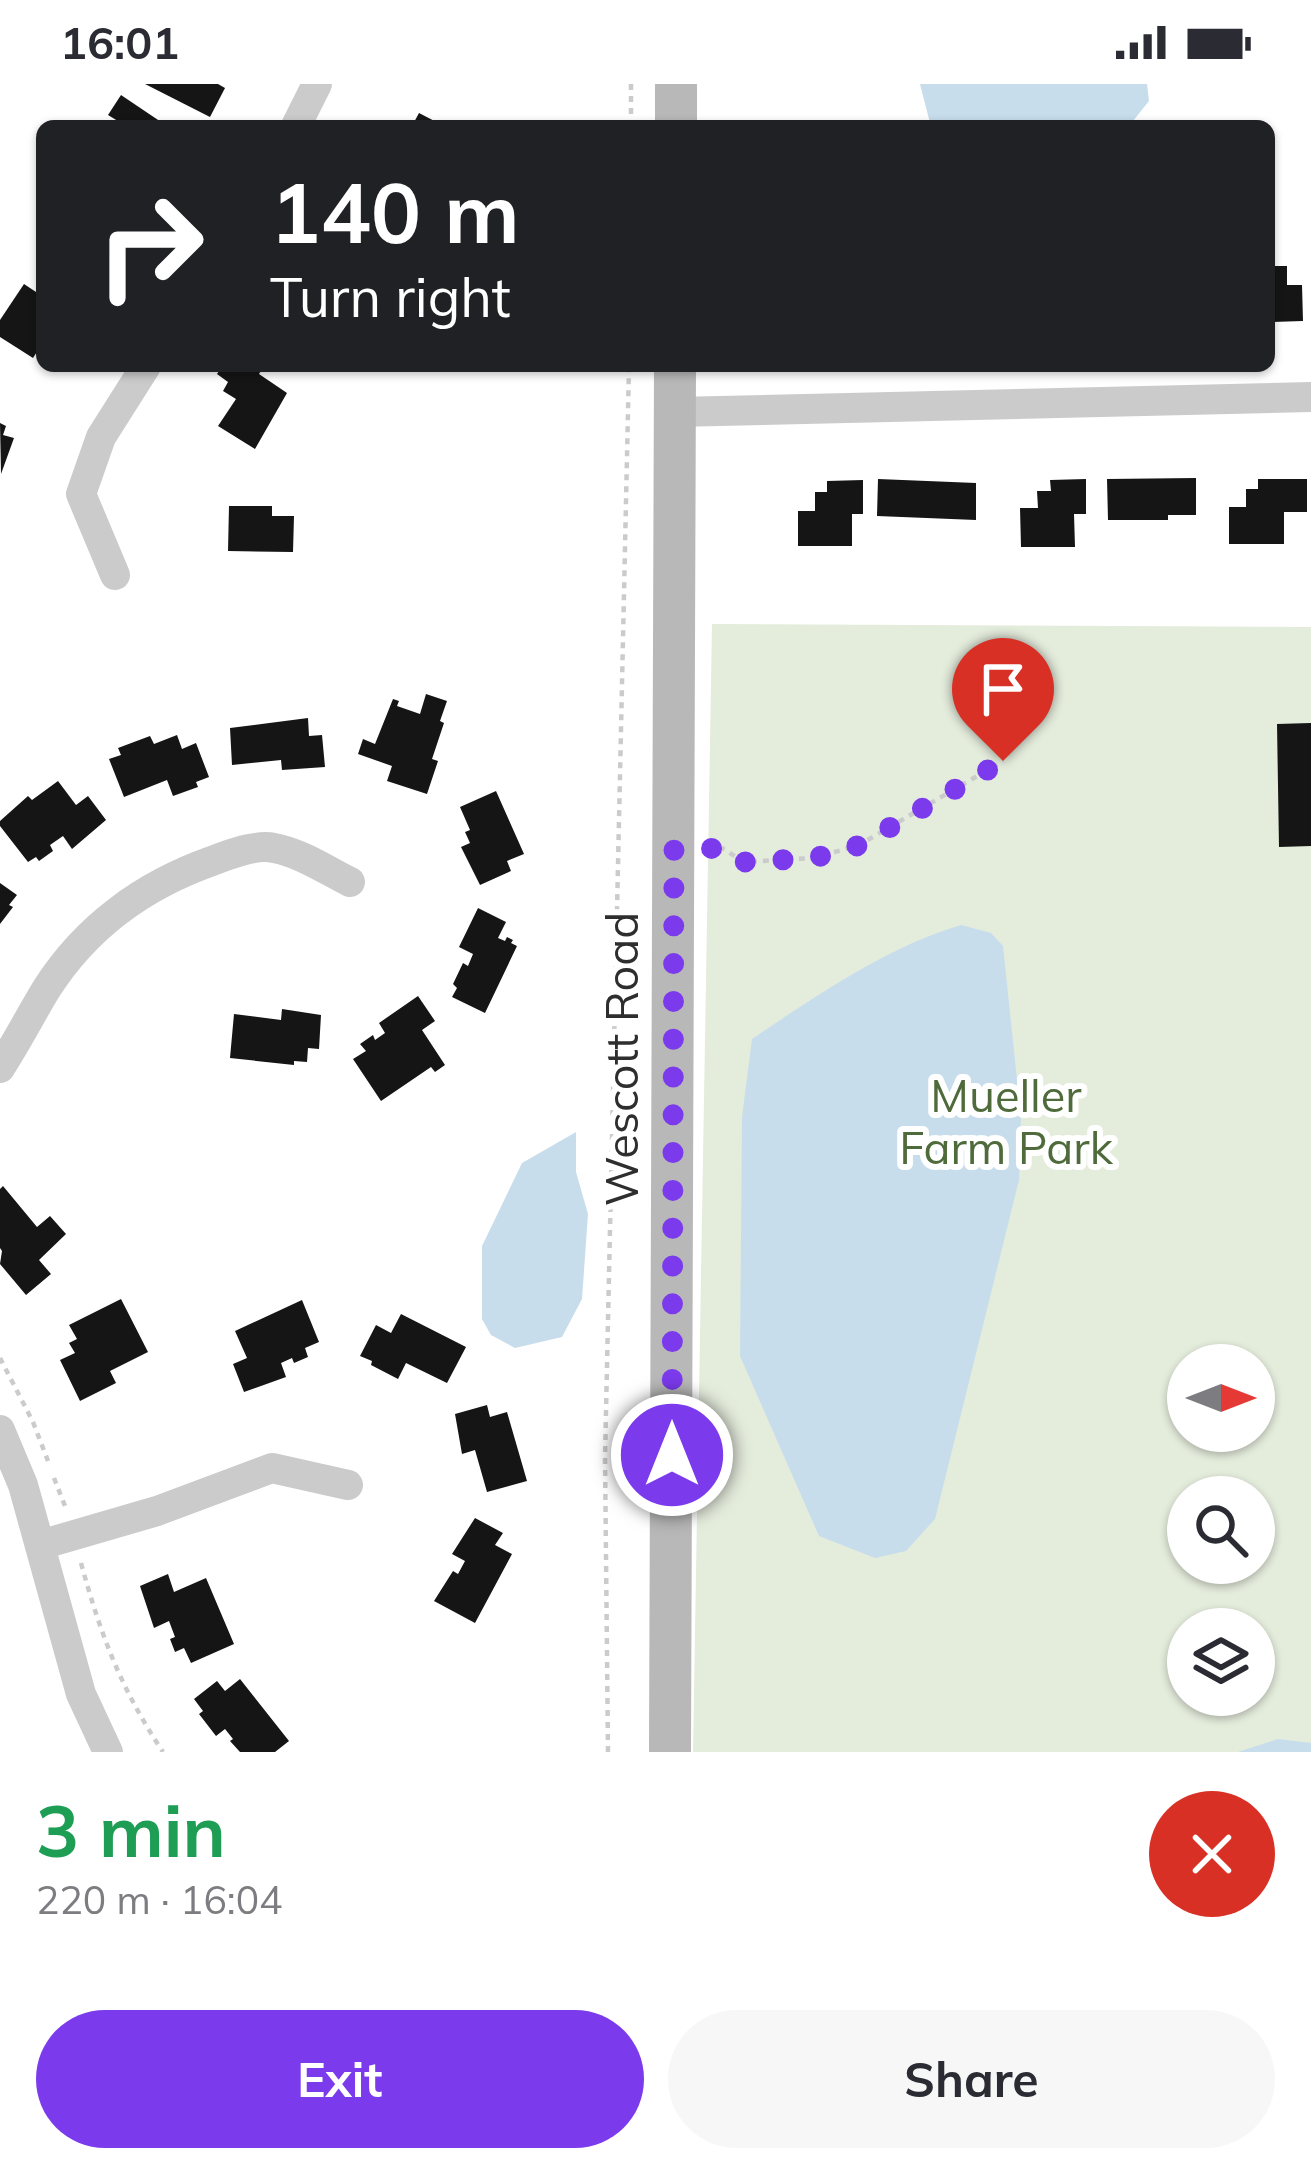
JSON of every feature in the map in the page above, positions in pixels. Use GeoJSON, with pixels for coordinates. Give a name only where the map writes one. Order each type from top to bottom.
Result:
{"type":"FeatureCollection","features":[{"type":"Feature","properties":{"kind":"street"},"geometry":{"type":"LineString","coordinates":[[299,120],[317,84]]}},
{"type":"Feature","properties":{"kind":"street"},"geometry":{"type":"LineString","coordinates":[[676,84],[676,120]]}},
{"type":"Feature","properties":{"kind":"street"},"geometry":{"type":"LineString","coordinates":[[115,575],[81,494],[101,437],[142,372]]}},
{"type":"Feature","properties":{"kind":"street","name":"Wescott Road"},"geometry":{"type":"LineString","coordinates":[[670,1752],[675,372]]}},
{"type":"Feature","properties":{"kind":"street"},"geometry":{"type":"LineString","coordinates":[[675,412],[1311,397]]}},
{"type":"Feature","properties":{"kind":"street"},"geometry":{"type":"LineString","coordinates":[[0,1068],[74,952],[117,911],[171,876],[228,855],[271,847],[350,882]]}},
{"type":"Feature","properties":{"kind":"street"},"geometry":{"type":"LineString","coordinates":[[0,1430],[22,1485],[81,1694],[108,1752]]}},
{"type":"Feature","properties":{"kind":"street"},"geometry":{"type":"LineString","coordinates":[[40,1545],[134,1519],[272,1468],[348,1485]]}},
{"type":"Feature","properties":{"kind":"street"},"geometry":{"type":"LineString","coordinates":[[62,1630],[121,1752]]}},
{"type":"Feature","properties":{"kind":"path"},"geometry":{"type":"LineString","coordinates":[[631,84],[631,120]]}},
{"type":"Feature","properties":{"kind":"path"},"geometry":{"type":"LineString","coordinates":[[608,1752],[606,1434],[629,372]]}},
{"type":"Feature","properties":{"kind":"path"},"geometry":{"type":"LineString","coordinates":[[674,850],[722,848],[744,862],[814,858],[860,845],[1003,761]]}},
{"type":"Feature","properties":{"kind":"green space","name":"Mueller Farm Park"},"geometry":{"type":"Polygon","coordinates":[[[712,624],[1311,627],[1311,1752],[693,1752],[712,624]]]}},
{"type":"Feature","properties":{"kind":"water"},"geometry":{"type":"Polygon","coordinates":[[[920,84],[1147,84],[1149,101],[1134,120],[929,120],[920,84]]]}},
{"type":"Feature","properties":{"kind":"water"},"geometry":{"type":"Polygon","coordinates":[[[961,925],[991,933],[1003,946],[1021,1118],[1019,1180],[935,1519],[906,1551],[875,1558],[819,1536],[740,1356],[742,1117],[752,1039],[879,959],[961,925]]]}},
{"type":"Feature","properties":{"kind":"water"},"geometry":{"type":"Polygon","coordinates":[[[576,1132],[576,1172],[588,1214],[582,1299],[562,1337],[515,1348],[491,1335],[482,1319],[482,1246],[522,1163],[576,1132]]]}},
{"type":"Feature","properties":{"kind":"water"},"geometry":{"type":"Polygon","coordinates":[[[1278,1739],[1311,1743],[1311,1752],[1238,1752],[1278,1739]]]}},
{"type":"Feature","properties":{"kind":"building"},"geometry":{"type":"Polygon","coordinates":[[[145,84],[218,84],[225,88],[210,117],[145,84]]]}},
{"type":"Feature","properties":{"kind":"building"},"geometry":{"type":"Polygon","coordinates":[[[121,95],[158,120],[116,120],[108,115],[121,95]]]}},
{"type":"Feature","properties":{"kind":"building"},"geometry":{"type":"Polygon","coordinates":[[[1275,266],[1287,266],[1287,285],[1302,285],[1303,321],[1275,322],[1275,266]]]}},
{"type":"Feature","properties":{"kind":"building"},"geometry":{"type":"Polygon","coordinates":[[[24,284],[36,292],[33,358],[0,337],[0,320],[24,284]]]}},
{"type":"Feature","properties":{"kind":"building"},"geometry":{"type":"Polygon","coordinates":[[[260,372],[287,393],[255,449],[218,426],[236,399],[223,391],[228,382],[217,374],[260,372]]]}},
{"type":"Feature","properties":{"kind":"building"},"geometry":{"type":"Polygon","coordinates":[[[0,423],[6,426],[3,435],[14,438],[1,474],[0,423]]]}},
{"type":"Feature","properties":{"kind":"building"},"geometry":{"type":"Polygon","coordinates":[[[1196,478],[1196,515],[1108,520],[1107,479],[1196,478]]]}},
{"type":"Feature","properties":{"kind":"building"},"geometry":{"type":"Polygon","coordinates":[[[878,479],[976,483],[976,520],[877,516],[878,479]]]}},
{"type":"Feature","properties":{"kind":"building"},"geometry":{"type":"Polygon","coordinates":[[[1086,479],[1086,514],[1074,514],[1075,547],[1021,547],[1020,508],[1038,508],[1037,491],[1051,491],[1050,480],[1086,479]]]}},
{"type":"Feature","properties":{"kind":"building"},"geometry":{"type":"Polygon","coordinates":[[[1258,479],[1307,479],[1307,512],[1284,512],[1284,544],[1229,544],[1229,507],[1246,507],[1246,489],[1258,489],[1258,479]]]}},
{"type":"Feature","properties":{"kind":"building"},"geometry":{"type":"Polygon","coordinates":[[[863,480],[863,514],[852,514],[852,546],[798,546],[798,511],[815,511],[815,492],[827,492],[827,481],[863,480]]]}},
{"type":"Feature","properties":{"kind":"building"},"geometry":{"type":"Polygon","coordinates":[[[229,506],[272,506],[272,516],[294,516],[293,552],[228,551],[229,506]]]}},
{"type":"Feature","properties":{"kind":"building"},"geometry":{"type":"Polygon","coordinates":[[[426,694],[447,701],[432,759],[438,761],[427,794],[387,781],[392,766],[358,754],[363,739],[375,744],[393,699],[399,701],[397,706],[420,714],[426,694]]]}},
{"type":"Feature","properties":{"kind":"building"},"geometry":{"type":"Polygon","coordinates":[[[308,718],[309,736],[322,735],[325,767],[282,770],[281,760],[232,765],[230,728],[308,718]]]}},
{"type":"Feature","properties":{"kind":"building"},"geometry":{"type":"Polygon","coordinates":[[[1311,723],[1311,846],[1279,847],[1277,724],[1311,723]]]}},
{"type":"Feature","properties":{"kind":"building"},"geometry":{"type":"Polygon","coordinates":[[[177,735],[182,749],[196,743],[209,777],[196,782],[198,787],[173,796],[167,780],[124,797],[109,759],[121,755],[118,748],[150,736],[154,744],[177,735]]]}},
{"type":"Feature","properties":{"kind":"building"},"geometry":{"type":"Polygon","coordinates":[[[58,781],[76,805],[88,796],[106,820],[72,849],[63,836],[50,845],[53,851],[28,862],[0,821],[28,796],[32,800],[58,781]]]}},
{"type":"Feature","properties":{"kind":"building"},"geometry":{"type":"Polygon","coordinates":[[[496,791],[524,854],[507,861],[511,871],[480,885],[461,847],[470,843],[465,832],[470,830],[460,807],[496,791]]]}},
{"type":"Feature","properties":{"kind":"building"},"geometry":{"type":"Polygon","coordinates":[[[0,883],[17,895],[0,924],[0,883]]]}},
{"type":"Feature","properties":{"kind":"building"},"geometry":{"type":"Polygon","coordinates":[[[478,908],[506,922],[498,938],[505,941],[507,937],[517,946],[485,1013],[452,997],[463,963],[468,966],[473,954],[459,947],[478,908]]]}},
{"type":"Feature","properties":{"kind":"building"},"geometry":{"type":"Polygon","coordinates":[[[418,996],[435,1021],[422,1030],[445,1065],[435,1072],[431,1067],[381,1101],[353,1059],[366,1051],[360,1044],[385,1033],[379,1023],[418,996]]]}},
{"type":"Feature","properties":{"kind":"building"},"geometry":{"type":"Polygon","coordinates":[[[282,1009],[321,1015],[319,1049],[308,1048],[307,1062],[294,1061],[294,1065],[230,1058],[234,1014],[281,1020],[282,1009]]]}},
{"type":"Feature","properties":{"kind":"building"},"geometry":{"type":"Polygon","coordinates":[[[3,1186],[37,1227],[50,1216],[66,1234],[39,1260],[51,1274],[26,1295],[0,1264],[3,1186]]]}},
{"type":"Feature","properties":{"kind":"building"},"geometry":{"type":"Polygon","coordinates":[[[121,1299],[148,1352],[110,1371],[116,1383],[80,1401],[60,1360],[75,1353],[69,1343],[77,1339],[69,1325],[121,1299]]]}},
{"type":"Feature","properties":{"kind":"building"},"geometry":{"type":"Polygon","coordinates":[[[302,1300],[319,1342],[305,1348],[308,1357],[281,1363],[286,1377],[244,1392],[233,1364],[247,1358],[235,1331],[302,1300]]]}},
{"type":"Feature","properties":{"kind":"building"},"geometry":{"type":"Polygon","coordinates":[[[401,1314],[466,1347],[447,1383],[406,1363],[398,1379],[360,1356],[376,1325],[391,1333],[401,1314]]]}},
{"type":"Feature","properties":{"kind":"building"},"geometry":{"type":"Polygon","coordinates":[[[487,1405],[490,1417],[507,1412],[527,1481],[487,1492],[475,1450],[462,1454],[455,1414],[487,1405]]]}},
{"type":"Feature","properties":{"kind":"building"},"geometry":{"type":"Polygon","coordinates":[[[475,1518],[503,1533],[495,1545],[512,1554],[475,1623],[434,1601],[465,1561],[452,1554],[475,1518]]]}},
{"type":"Feature","properties":{"kind":"building"},"geometry":{"type":"Polygon","coordinates":[[[168,1574],[174,1592],[206,1578],[234,1644],[191,1663],[184,1648],[175,1652],[169,1621],[154,1628],[140,1586],[168,1574]]]}},
{"type":"Feature","properties":{"kind":"building"},"geometry":{"type":"Polygon","coordinates":[[[240,1679],[289,1741],[275,1752],[240,1752],[225,1729],[216,1736],[199,1714],[203,1711],[194,1699],[217,1681],[225,1691],[240,1679]]]}},
{"type":"Feature","properties":{"kind":"route"},"geometry":{"type":"LineString","coordinates":[[672,1455],[674,850],[722,848],[744,862],[814,858],[860,845],[1003,761]]}}]}
